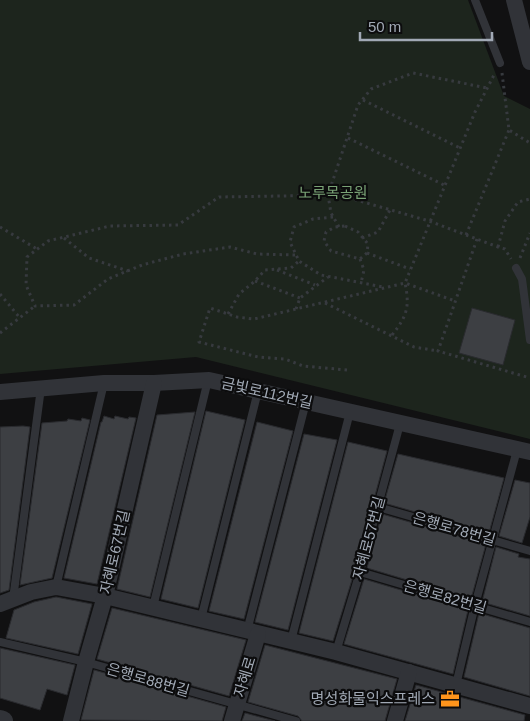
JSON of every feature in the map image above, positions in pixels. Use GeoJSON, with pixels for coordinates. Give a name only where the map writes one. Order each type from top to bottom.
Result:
{"type":"FeatureCollection","features":[{"type":"Feature","properties":{"kind":"street"},"geometry":{"type":"LineString","coordinates":[[514,0],[530,62]]}},
{"type":"Feature","properties":{"kind":"street","name":"금빛로112번길"},"geometry":{"type":"LineString","coordinates":[[0,392],[104,383],[209,380],[524,451]]}},
{"type":"Feature","properties":{"kind":"street","name":"자혜로67번길"},"geometry":{"type":"LineString","coordinates":[[72,721],[86,662],[105,596],[154,383]]}},
{"type":"Feature","properties":{"kind":"street"},"geometry":{"type":"LineString","coordinates":[[6,602],[31,592],[56,587],[105,596],[336,652],[530,706]]}},
{"type":"Feature","properties":{"kind":"street","name":"자혜로"},"geometry":{"type":"LineString","coordinates":[[235,713],[253,632]]}},
{"type":"Feature","properties":{"kind":"street"},"geometry":{"type":"LineString","coordinates":[[395,721],[409,672]]}},
{"type":"Feature","properties":{"kind":"lane"},"geometry":{"type":"LineString","coordinates":[[475,0],[500,63]]}},
{"type":"Feature","properties":{"kind":"lane"},"geometry":{"type":"LineString","coordinates":[[516,268],[522,279],[530,340]]}},
{"type":"Feature","properties":{"kind":"lane"},"geometry":{"type":"LineString","coordinates":[[153,607],[209,380]]}},
{"type":"Feature","properties":{"kind":"lane"},"geometry":{"type":"LineString","coordinates":[[56,587],[104,383]]}},
{"type":"Feature","properties":{"kind":"lane"},"geometry":{"type":"LineString","coordinates":[[6,602],[41,388]]}},
{"type":"Feature","properties":{"kind":"lane"},"geometry":{"type":"LineString","coordinates":[[201,619],[258,391]]}},
{"type":"Feature","properties":{"kind":"lane"},"geometry":{"type":"LineString","coordinates":[[253,632],[306,402]]}},
{"type":"Feature","properties":{"kind":"lane"},"geometry":{"type":"LineString","coordinates":[[291,641],[350,412]]}},
{"type":"Feature","properties":{"kind":"lane","name":"자혜로57번길"},"geometry":{"type":"LineString","coordinates":[[336,652],[400,424]]}},
{"type":"Feature","properties":{"kind":"lane"},"geometry":{"type":"LineString","coordinates":[[456,685],[492,541],[524,451]]}},
{"type":"Feature","properties":{"kind":"lane","name":"은행로78번길"},"geometry":{"type":"LineString","coordinates":[[378,507],[530,551]]}},
{"type":"Feature","properties":{"kind":"lane","name":"은행로82번길"},"geometry":{"type":"LineString","coordinates":[[360,572],[530,622]]}},
{"type":"Feature","properties":{"kind":"lane","name":"은행로88번길"},"geometry":{"type":"LineString","coordinates":[[0,642],[86,662],[235,713],[296,721]]}},
{"type":"Feature","properties":{"kind":"path"},"geometry":{"type":"LineString","coordinates":[[392,335],[404,320],[408,299],[405,283],[429,221],[460,148],[500,63]]}},
{"type":"Feature","properties":{"kind":"path"},"geometry":{"type":"LineString","coordinates":[[466,235],[509,130],[500,63]]}},
{"type":"Feature","properties":{"kind":"path"},"geometry":{"type":"LineString","coordinates":[[339,227],[331,213],[328,196],[358,105],[371,89],[413,73],[487,88]]}},
{"type":"Feature","properties":{"kind":"path"},"geometry":{"type":"LineString","coordinates":[[363,100],[460,148]]}},
{"type":"Feature","properties":{"kind":"path"},"geometry":{"type":"LineString","coordinates":[[509,130],[530,143]]}},
{"type":"Feature","properties":{"kind":"path"},"geometry":{"type":"LineString","coordinates":[[348,138],[444,185]]}},
{"type":"Feature","properties":{"kind":"path"},"geometry":{"type":"LineString","coordinates":[[35,306],[26,284],[27,257],[48,241],[110,226],[178,225],[219,197],[339,195],[429,221],[498,246],[505,249],[516,268]]}},
{"type":"Feature","properties":{"kind":"path"},"geometry":{"type":"LineString","coordinates":[[498,246],[505,221],[518,202],[530,199]]}},
{"type":"Feature","properties":{"kind":"path"},"geometry":{"type":"LineString","coordinates":[[362,238],[378,232],[390,210]]}},
{"type":"Feature","properties":{"kind":"path"},"geometry":{"type":"LineString","coordinates":[[333,217],[313,220],[294,227],[290,242],[299,261],[321,275],[386,288]]}},
{"type":"Feature","properties":{"kind":"path"},"geometry":{"type":"LineString","coordinates":[[345,226],[358,232],[368,244],[367,253],[360,259],[331,251],[324,241],[326,232],[345,226]]}},
{"type":"Feature","properties":{"kind":"path"},"geometry":{"type":"LineString","coordinates":[[0,227],[37,249]]}},
{"type":"Feature","properties":{"kind":"path"},"geometry":{"type":"LineString","coordinates":[[516,268],[530,233]]}},
{"type":"Feature","properties":{"kind":"path"},"geometry":{"type":"LineString","coordinates":[[63,237],[89,258],[128,271]]}},
{"type":"Feature","properties":{"kind":"path"},"geometry":{"type":"LineString","coordinates":[[438,352],[476,239]]}},
{"type":"Feature","properties":{"kind":"path"},"geometry":{"type":"LineString","coordinates":[[0,333],[35,306],[74,305],[108,279],[142,264],[183,254],[230,248],[257,254],[295,255]]}},
{"type":"Feature","properties":{"kind":"path"},"geometry":{"type":"LineString","coordinates":[[367,253],[410,269]]}},
{"type":"Feature","properties":{"kind":"path"},"geometry":{"type":"LineString","coordinates":[[360,259],[364,270],[361,283]]}},
{"type":"Feature","properties":{"kind":"path"},"geometry":{"type":"LineString","coordinates":[[228,314],[238,294],[255,281],[265,270],[291,268],[299,261]]}},
{"type":"Feature","properties":{"kind":"path"},"geometry":{"type":"LineString","coordinates":[[277,270],[315,286]]}},
{"type":"Feature","properties":{"kind":"path"},"geometry":{"type":"LineString","coordinates":[[296,309],[300,298],[328,276]]}},
{"type":"Feature","properties":{"kind":"path"},"geometry":{"type":"LineString","coordinates":[[255,281],[300,298]]}},
{"type":"Feature","properties":{"kind":"path"},"geometry":{"type":"LineString","coordinates":[[347,370],[303,366],[285,359],[258,357],[199,342],[210,308],[254,319],[405,283],[455,301]]}},
{"type":"Feature","properties":{"kind":"path"},"geometry":{"type":"LineString","coordinates":[[0,294],[20,318]]}},
{"type":"Feature","properties":{"kind":"path"},"geometry":{"type":"LineString","coordinates":[[324,302],[414,347],[530,378]]}},
{"type":"Feature","properties":{"kind":"green space","name":"노루목공원"},"geometry":{"type":"Polygon","coordinates":[[[0,0],[468,0],[504,96],[530,109],[530,439],[196,357],[0,374],[0,0]]]}},
{"type":"Feature","properties":{"kind":"building"},"geometry":{"type":"Polygon","coordinates":[[[472,308],[515,320],[503,365],[459,353],[472,308]]]}},
{"type":"Feature","properties":{"kind":"building"},"geometry":{"type":"Polygon","coordinates":[[[206,411],[245,420],[198,608],[161,599],[206,411]]]}},
{"type":"Feature","properties":{"kind":"building"},"geometry":{"type":"Polygon","coordinates":[[[195,412],[150,597],[117,589],[157,415],[195,412]]]}},
{"type":"Feature","properties":{"kind":"building"},"geometry":{"type":"Polygon","coordinates":[[[104,416],[114,419],[115,416],[128,419],[129,417],[136,418],[97,584],[64,578],[104,416]]]}},
{"type":"Feature","properties":{"kind":"building"},"geometry":{"type":"Polygon","coordinates":[[[82,418],[90,420],[52,578],[20,585],[42,423],[67,421],[68,419],[81,421],[82,418]]]}},
{"type":"Feature","properties":{"kind":"building"},"geometry":{"type":"Polygon","coordinates":[[[257,422],[293,431],[244,619],[209,611],[257,422]]]}},
{"type":"Feature","properties":{"kind":"building"},"geometry":{"type":"Polygon","coordinates":[[[0,427],[30,427],[9,590],[0,593],[0,427]]]}},
{"type":"Feature","properties":{"kind":"building"},"geometry":{"type":"Polygon","coordinates":[[[304,434],[337,440],[288,630],[255,622],[304,434]]]}},
{"type":"Feature","properties":{"kind":"building"},"geometry":{"type":"Polygon","coordinates":[[[348,442],[387,451],[355,570],[333,641],[299,633],[348,442]]]}},
{"type":"Feature","properties":{"kind":"building"},"geometry":{"type":"Polygon","coordinates":[[[398,454],[504,478],[489,533],[384,503],[398,454]]]}},
{"type":"Feature","properties":{"kind":"building"},"geometry":{"type":"Polygon","coordinates":[[[515,480],[530,483],[530,517],[522,543],[499,536],[515,480]]]}},
{"type":"Feature","properties":{"kind":"building"},"geometry":{"type":"Polygon","coordinates":[[[382,514],[486,544],[471,599],[367,568],[382,514]]]}},
{"type":"Feature","properties":{"kind":"building"},"geometry":{"type":"Polygon","coordinates":[[[496,547],[519,554],[518,557],[530,559],[530,616],[482,602],[496,547]]]}},
{"type":"Feature","properties":{"kind":"building"},"geometry":{"type":"Polygon","coordinates":[[[364,579],[468,610],[453,674],[344,644],[364,579]]]}},
{"type":"Feature","properties":{"kind":"building"},"geometry":{"type":"Polygon","coordinates":[[[56,597],[92,604],[78,654],[6,638],[14,610],[34,602],[56,597]]]}},
{"type":"Feature","properties":{"kind":"building"},"geometry":{"type":"Polygon","coordinates":[[[112,608],[246,640],[229,696],[97,659],[112,608]]]}},
{"type":"Feature","properties":{"kind":"building"},"geometry":{"type":"Polygon","coordinates":[[[479,613],[530,628],[530,696],[464,677],[479,613]]]}},
{"type":"Feature","properties":{"kind":"building"},"geometry":{"type":"Polygon","coordinates":[[[265,645],[397,679],[385,721],[302,721],[298,716],[248,702],[265,645]]]}},
{"type":"Feature","properties":{"kind":"building"},"geometry":{"type":"Polygon","coordinates":[[[0,648],[75,665],[67,695],[47,689],[40,710],[0,698],[0,648]]]}},
{"type":"Feature","properties":{"kind":"building"},"geometry":{"type":"Polygon","coordinates":[[[94,670],[226,707],[222,721],[81,720],[94,670]]]}},
{"type":"Feature","properties":{"kind":"building"},"geometry":{"type":"Polygon","coordinates":[[[416,685],[525,715],[524,721],[405,721],[416,685]]]}},
{"type":"Feature","properties":{"kind":"building"},"geometry":{"type":"Polygon","coordinates":[[[245,713],[275,721],[242,721],[245,713]]]}},
{"type":"Feature","properties":{"kind":"place","name":"명성화물익스프레스"},"geometry":{"type":"Point","coordinates":[450,699]}}]}
